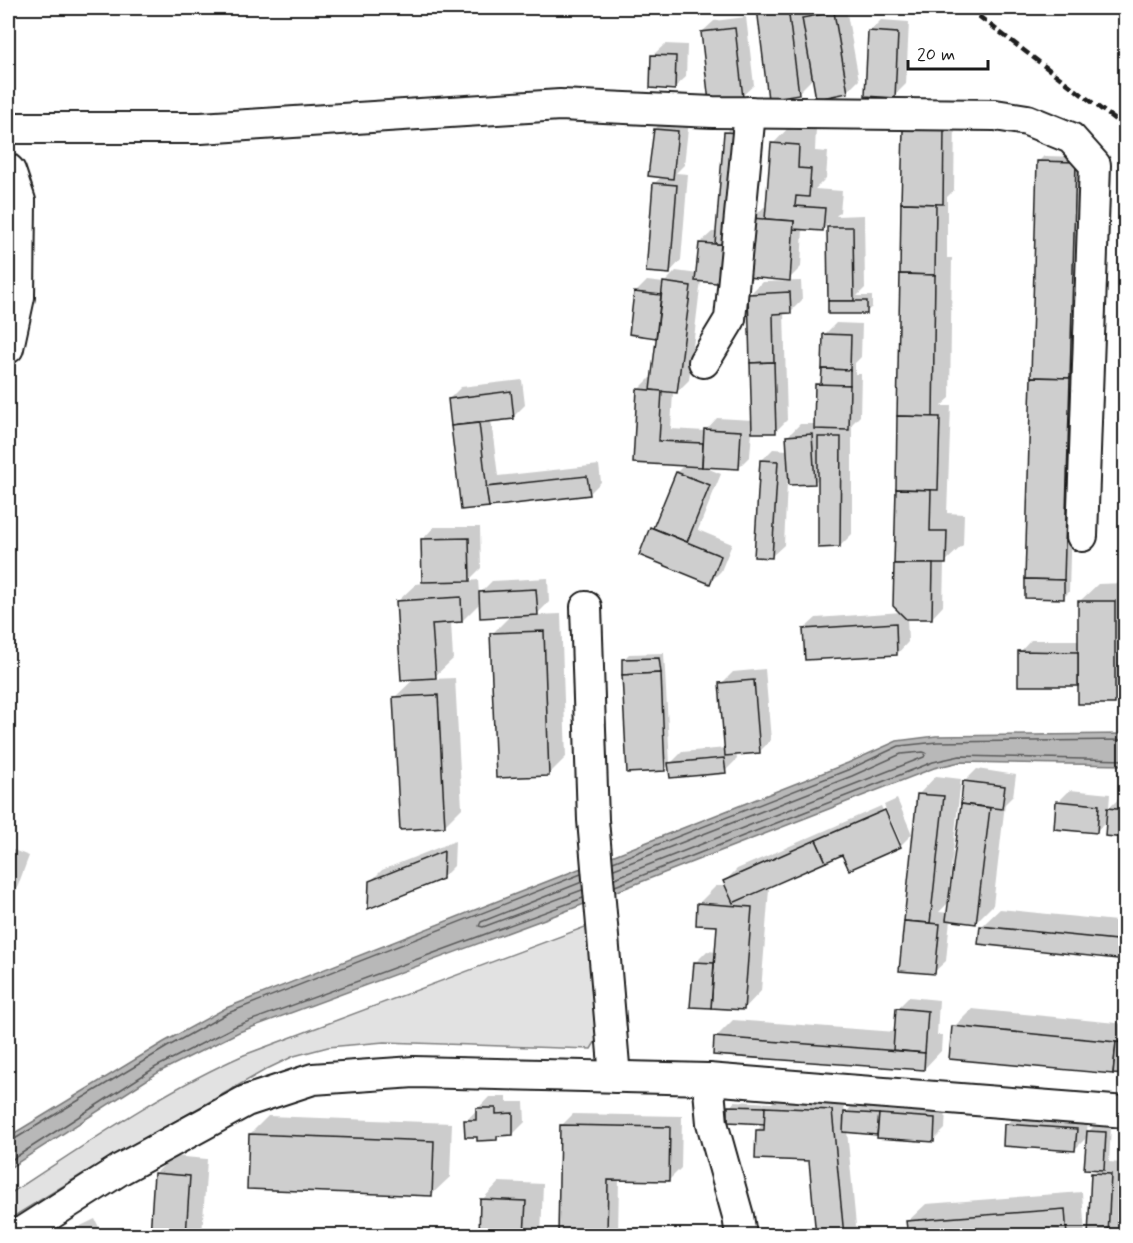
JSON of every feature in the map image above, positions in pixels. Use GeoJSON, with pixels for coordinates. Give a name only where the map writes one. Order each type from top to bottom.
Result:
{"type":"FeatureCollection","features":[{"type":"Feature","properties":{"kind":"street"},"geometry":{"type":"LineString","coordinates":[[8,128],[201,128],[560,105],[750,112],[995,116],[1027,120],[1071,138],[1095,165],[1082,536]]}},
{"type":"Feature","properties":{"kind":"street"},"geometry":{"type":"LineString","coordinates":[[704,362],[730,319],[750,112]]}},
{"type":"Feature","properties":{"kind":"street"},"geometry":{"type":"LineString","coordinates":[[8,169],[20,201],[19,297],[8,348]]}},
{"type":"Feature","properties":{"kind":"street"},"geometry":{"type":"LineString","coordinates":[[586,607],[593,820],[615,1077]]}},
{"type":"Feature","properties":{"kind":"street"},"geometry":{"type":"LineString","coordinates":[[16,1236],[121,1169],[246,1101],[313,1079],[414,1072],[708,1079],[1125,1112]]}},
{"type":"Feature","properties":{"kind":"street"},"geometry":{"type":"LineString","coordinates":[[708,1079],[712,1123],[738,1216],[741,1236]]}},
{"type":"Feature","properties":{"kind":"shaded area"},"geometry":{"type":"Polygon","coordinates":[[[593,924],[597,1039],[591,1049],[384,1042],[328,1047],[294,1056],[89,1170],[8,1220],[8,1195],[123,1120],[183,1085],[244,1055],[593,924]]]}},
{"type":"Feature","properties":{"kind":"water"},"geometry":{"type":"Polygon","coordinates":[[[1125,734],[1125,765],[960,762],[934,768],[561,913],[239,1032],[159,1072],[8,1169],[8,1137],[164,1042],[226,1008],[848,763],[897,741],[936,736],[1125,734]]]}},
{"type":"Feature","properties":{"kind":"building"},"geometry":{"type":"Polygon","coordinates":[[[757,8],[788,8],[799,94],[768,99],[757,8]]]}},
{"type":"Feature","properties":{"kind":"building"},"geometry":{"type":"Polygon","coordinates":[[[834,12],[848,93],[816,99],[802,18],[834,12]]]}},
{"type":"Feature","properties":{"kind":"building"},"geometry":{"type":"Polygon","coordinates":[[[735,28],[743,98],[709,102],[701,32],[735,28]]]}},
{"type":"Feature","properties":{"kind":"building"},"geometry":{"type":"Polygon","coordinates":[[[868,31],[898,33],[895,98],[865,96],[868,31]]]}},
{"type":"Feature","properties":{"kind":"building"},"geometry":{"type":"Polygon","coordinates":[[[651,55],[676,56],[675,90],[650,88],[651,55]]]}},
{"type":"Feature","properties":{"kind":"building"},"geometry":{"type":"Polygon","coordinates":[[[654,129],[678,131],[673,179],[648,176],[654,129]]]}},
{"type":"Feature","properties":{"kind":"building"},"geometry":{"type":"Polygon","coordinates":[[[903,130],[944,130],[943,204],[901,203],[903,130]]]}},
{"type":"Feature","properties":{"kind":"building"},"geometry":{"type":"Polygon","coordinates":[[[724,132],[740,133],[730,245],[715,244],[724,132]]]}},
{"type":"Feature","properties":{"kind":"building"},"geometry":{"type":"Polygon","coordinates":[[[771,143],[799,145],[798,168],[811,169],[809,197],[796,196],[795,206],[825,208],[823,231],[793,229],[794,221],[765,219],[771,143]]]}},
{"type":"Feature","properties":{"kind":"building"},"geometry":{"type":"Polygon","coordinates":[[[1037,161],[1076,162],[1070,378],[1031,377],[1037,161]]]}},
{"type":"Feature","properties":{"kind":"building"},"geometry":{"type":"Polygon","coordinates":[[[653,183],[677,185],[670,274],[646,272],[653,183]]]}},
{"type":"Feature","properties":{"kind":"building"},"geometry":{"type":"Polygon","coordinates":[[[901,203],[936,204],[935,275],[900,274],[901,203]]]}},
{"type":"Feature","properties":{"kind":"building"},"geometry":{"type":"Polygon","coordinates":[[[750,218],[794,221],[790,281],[746,277],[750,218]]]}},
{"type":"Feature","properties":{"kind":"building"},"geometry":{"type":"Polygon","coordinates":[[[827,227],[853,227],[854,301],[828,301],[827,227]]]}},
{"type":"Feature","properties":{"kind":"building"},"geometry":{"type":"Polygon","coordinates":[[[699,243],[730,245],[727,284],[695,281],[699,243]]]}},
{"type":"Feature","properties":{"kind":"building"},"geometry":{"type":"Polygon","coordinates":[[[900,274],[935,275],[933,417],[897,416],[900,274]]]}},
{"type":"Feature","properties":{"kind":"building"},"geometry":{"type":"Polygon","coordinates":[[[663,282],[691,286],[677,393],[650,390],[663,282]]]}},
{"type":"Feature","properties":{"kind":"building"},"geometry":{"type":"Polygon","coordinates":[[[634,292],[661,295],[656,338],[629,334],[634,292]]]}},
{"type":"Feature","properties":{"kind":"building"},"geometry":{"type":"Polygon","coordinates":[[[790,292],[791,313],[773,314],[774,362],[750,363],[748,294],[790,292]]]}},
{"type":"Feature","properties":{"kind":"building"},"geometry":{"type":"Polygon","coordinates":[[[828,301],[867,301],[867,314],[828,314],[828,301]]]}},
{"type":"Feature","properties":{"kind":"building"},"geometry":{"type":"Polygon","coordinates":[[[823,334],[851,335],[850,370],[822,369],[823,334]]]}},
{"type":"Feature","properties":{"kind":"building"},"geometry":{"type":"Polygon","coordinates":[[[774,362],[776,433],[752,433],[750,363],[774,362]]]}},
{"type":"Feature","properties":{"kind":"building"},"geometry":{"type":"Polygon","coordinates":[[[822,369],[850,370],[850,385],[821,385],[822,369]]]}},
{"type":"Feature","properties":{"kind":"building"},"geometry":{"type":"Polygon","coordinates":[[[1031,377],[1070,378],[1064,580],[1025,579],[1031,377]]]}},
{"type":"Feature","properties":{"kind":"building"},"geometry":{"type":"Polygon","coordinates":[[[815,384],[850,385],[849,430],[814,429],[815,384]]]}},
{"type":"Feature","properties":{"kind":"building"},"geometry":{"type":"Polygon","coordinates":[[[637,389],[662,391],[659,441],[703,443],[702,467],[633,463],[637,389]]]}},
{"type":"Feature","properties":{"kind":"building"},"geometry":{"type":"Polygon","coordinates":[[[511,391],[514,419],[451,426],[448,399],[511,391]]]}},
{"type":"Feature","properties":{"kind":"building"},"geometry":{"type":"Polygon","coordinates":[[[897,416],[940,417],[938,490],[896,489],[897,416]]]}},
{"type":"Feature","properties":{"kind":"building"},"geometry":{"type":"Polygon","coordinates":[[[479,423],[489,507],[461,510],[451,426],[479,423]]]}},
{"type":"Feature","properties":{"kind":"building"},"geometry":{"type":"Polygon","coordinates":[[[704,429],[741,431],[739,469],[702,467],[704,429]]]}},
{"type":"Feature","properties":{"kind":"building"},"geometry":{"type":"Polygon","coordinates":[[[812,434],[815,484],[789,485],[786,436],[812,434]]]}},
{"type":"Feature","properties":{"kind":"building"},"geometry":{"type":"Polygon","coordinates":[[[818,437],[841,437],[840,547],[818,548],[818,437]]]}},
{"type":"Feature","properties":{"kind":"building"},"geometry":{"type":"Polygon","coordinates":[[[760,460],[778,461],[772,558],[754,557],[760,460]]]}},
{"type":"Feature","properties":{"kind":"building"},"geometry":{"type":"Polygon","coordinates":[[[676,472],[710,485],[687,542],[653,528],[676,472]]]}},
{"type":"Feature","properties":{"kind":"building"},"geometry":{"type":"Polygon","coordinates":[[[587,476],[590,495],[489,507],[486,487],[587,476]]]}},
{"type":"Feature","properties":{"kind":"building"},"geometry":{"type":"Polygon","coordinates":[[[896,489],[931,490],[930,531],[947,531],[946,564],[894,564],[896,489]]]}},
{"type":"Feature","properties":{"kind":"building"},"geometry":{"type":"Polygon","coordinates":[[[650,527],[721,556],[710,584],[639,555],[650,527]]]}},
{"type":"Feature","properties":{"kind":"building"},"geometry":{"type":"Polygon","coordinates":[[[469,538],[470,581],[422,582],[421,539],[469,538]]]}},
{"type":"Feature","properties":{"kind":"building"},"geometry":{"type":"Polygon","coordinates":[[[894,564],[933,564],[932,619],[906,619],[893,606],[894,564]]]}},
{"type":"Feature","properties":{"kind":"building"},"geometry":{"type":"Polygon","coordinates":[[[1025,579],[1064,580],[1064,599],[1025,598],[1025,579]]]}},
{"type":"Feature","properties":{"kind":"building"},"geometry":{"type":"Polygon","coordinates":[[[536,589],[538,615],[480,618],[479,592],[536,589]]]}},
{"type":"Feature","properties":{"kind":"building"},"geometry":{"type":"Polygon","coordinates":[[[461,597],[462,622],[432,624],[436,678],[401,680],[396,601],[461,597]]]}},
{"type":"Feature","properties":{"kind":"building"},"geometry":{"type":"Polygon","coordinates":[[[1078,601],[1115,601],[1115,704],[1078,704],[1078,601]]]}},
{"type":"Feature","properties":{"kind":"building"},"geometry":{"type":"Polygon","coordinates":[[[896,623],[897,655],[805,660],[803,629],[896,623]]]}},
{"type":"Feature","properties":{"kind":"building"},"geometry":{"type":"Polygon","coordinates":[[[544,631],[549,776],[496,778],[490,633],[544,631]]]}},
{"type":"Feature","properties":{"kind":"building"},"geometry":{"type":"Polygon","coordinates":[[[1018,651],[1078,652],[1078,686],[1018,686],[1018,651]]]}},
{"type":"Feature","properties":{"kind":"building"},"geometry":{"type":"Polygon","coordinates":[[[659,658],[661,673],[622,675],[622,659],[659,658]]]}},
{"type":"Feature","properties":{"kind":"building"},"geometry":{"type":"Polygon","coordinates":[[[661,673],[665,771],[627,773],[622,675],[661,673]]]}},
{"type":"Feature","properties":{"kind":"building"},"geometry":{"type":"Polygon","coordinates":[[[754,680],[760,753],[725,756],[719,683],[754,680]]]}},
{"type":"Feature","properties":{"kind":"building"},"geometry":{"type":"Polygon","coordinates":[[[438,695],[445,827],[400,830],[393,697],[438,695]]]}},
{"type":"Feature","properties":{"kind":"building"},"geometry":{"type":"Polygon","coordinates":[[[724,758],[726,773],[670,778],[668,763],[724,758]]]}},
{"type":"Feature","properties":{"kind":"building"},"geometry":{"type":"Polygon","coordinates":[[[963,781],[1005,786],[1002,809],[961,804],[963,781]]]}},
{"type":"Feature","properties":{"kind":"building"},"geometry":{"type":"Polygon","coordinates":[[[917,794],[944,796],[930,923],[904,921],[917,794]]]}},
{"type":"Feature","properties":{"kind":"building"},"geometry":{"type":"Polygon","coordinates":[[[1056,801],[1099,805],[1097,833],[1054,829],[1056,801]]]}},
{"type":"Feature","properties":{"kind":"building"},"geometry":{"type":"Polygon","coordinates":[[[961,804],[990,808],[976,924],[946,920],[961,804]]]}},
{"type":"Feature","properties":{"kind":"building"},"geometry":{"type":"Polygon","coordinates":[[[1107,808],[1126,810],[1126,838],[1105,836],[1107,808]]]}},
{"type":"Feature","properties":{"kind":"building"},"geometry":{"type":"Polygon","coordinates":[[[885,810],[901,847],[849,870],[842,855],[826,862],[816,840],[885,810]]]}},
{"type":"Feature","properties":{"kind":"building"},"geometry":{"type":"Polygon","coordinates":[[[816,840],[826,862],[733,903],[723,881],[816,840]]]}},
{"type":"Feature","properties":{"kind":"building"},"geometry":{"type":"Polygon","coordinates":[[[444,851],[443,879],[368,909],[369,881],[444,851]]]}},
{"type":"Feature","properties":{"kind":"building"},"geometry":{"type":"Polygon","coordinates":[[[697,903],[752,907],[744,1010],[711,1008],[717,926],[696,925],[697,903]]]}},
{"type":"Feature","properties":{"kind":"building"},"geometry":{"type":"Polygon","coordinates":[[[904,921],[940,924],[935,974],[899,971],[904,921]]]}},
{"type":"Feature","properties":{"kind":"building"},"geometry":{"type":"Polygon","coordinates":[[[980,926],[1126,941],[1126,960],[978,944],[980,926]]]}},
{"type":"Feature","properties":{"kind":"building"},"geometry":{"type":"Polygon","coordinates":[[[694,962],[714,963],[711,1008],[690,1007],[694,962]]]}},
{"type":"Feature","properties":{"kind":"building"},"geometry":{"type":"Polygon","coordinates":[[[896,1008],[928,1011],[925,1053],[893,1050],[896,1008]]]}},
{"type":"Feature","properties":{"kind":"building"},"geometry":{"type":"Polygon","coordinates":[[[952,1026],[1116,1042],[1113,1074],[949,1059],[952,1026]]]}},
{"type":"Feature","properties":{"kind":"building"},"geometry":{"type":"Polygon","coordinates":[[[714,1037],[925,1053],[924,1070],[713,1055],[714,1037]]]}},
{"type":"Feature","properties":{"kind":"building"},"geometry":{"type":"Polygon","coordinates":[[[1116,1042],[1126,1043],[1126,1075],[1113,1074],[1116,1042]]]}},
{"type":"Feature","properties":{"kind":"building"},"geometry":{"type":"Polygon","coordinates":[[[728,1106],[765,1107],[765,1124],[728,1122],[728,1106]]]}},
{"type":"Feature","properties":{"kind":"building"},"geometry":{"type":"Polygon","coordinates":[[[765,1107],[832,1110],[844,1236],[816,1236],[809,1161],[755,1159],[756,1130],[764,1130],[765,1107]]]}},
{"type":"Feature","properties":{"kind":"building"},"geometry":{"type":"Polygon","coordinates":[[[476,1108],[496,1108],[496,1114],[513,1113],[513,1135],[497,1136],[497,1140],[477,1141],[477,1137],[465,1137],[464,1120],[476,1120],[476,1108]]]}},
{"type":"Feature","properties":{"kind":"building"},"geometry":{"type":"Polygon","coordinates":[[[844,1112],[879,1114],[877,1135],[843,1132],[844,1112]]]}},
{"type":"Feature","properties":{"kind":"building"},"geometry":{"type":"Polygon","coordinates":[[[879,1114],[935,1118],[934,1142],[877,1138],[879,1114]]]}},
{"type":"Feature","properties":{"kind":"building"},"geometry":{"type":"Polygon","coordinates":[[[1004,1124],[1077,1129],[1075,1151],[1003,1146],[1004,1124]]]}},
{"type":"Feature","properties":{"kind":"building"},"geometry":{"type":"Polygon","coordinates":[[[560,1125],[670,1127],[669,1181],[608,1180],[607,1236],[558,1236],[560,1125]]]}},
{"type":"Feature","properties":{"kind":"building"},"geometry":{"type":"Polygon","coordinates":[[[1087,1131],[1106,1132],[1104,1170],[1084,1169],[1087,1131]]]}},
{"type":"Feature","properties":{"kind":"building"},"geometry":{"type":"Polygon","coordinates":[[[249,1134],[434,1141],[432,1196],[247,1189],[249,1134]]]}},
{"type":"Feature","properties":{"kind":"building"},"geometry":{"type":"Polygon","coordinates":[[[154,1173],[190,1176],[186,1236],[150,1236],[154,1173]]]}},
{"type":"Feature","properties":{"kind":"building"},"geometry":{"type":"Polygon","coordinates":[[[1091,1173],[1111,1174],[1108,1236],[1088,1236],[1091,1173]]]}},
{"type":"Feature","properties":{"kind":"building"},"geometry":{"type":"Polygon","coordinates":[[[480,1199],[526,1201],[524,1236],[479,1236],[480,1199]]]}},
{"type":"Feature","properties":{"kind":"building"},"geometry":{"type":"Polygon","coordinates":[[[1065,1209],[1067,1236],[908,1236],[906,1221],[1065,1209]]]}},
{"type":"Feature","properties":{"kind":"railway"},"geometry":{"type":"LineString","coordinates":[[968,8],[1126,128]]}}]}
